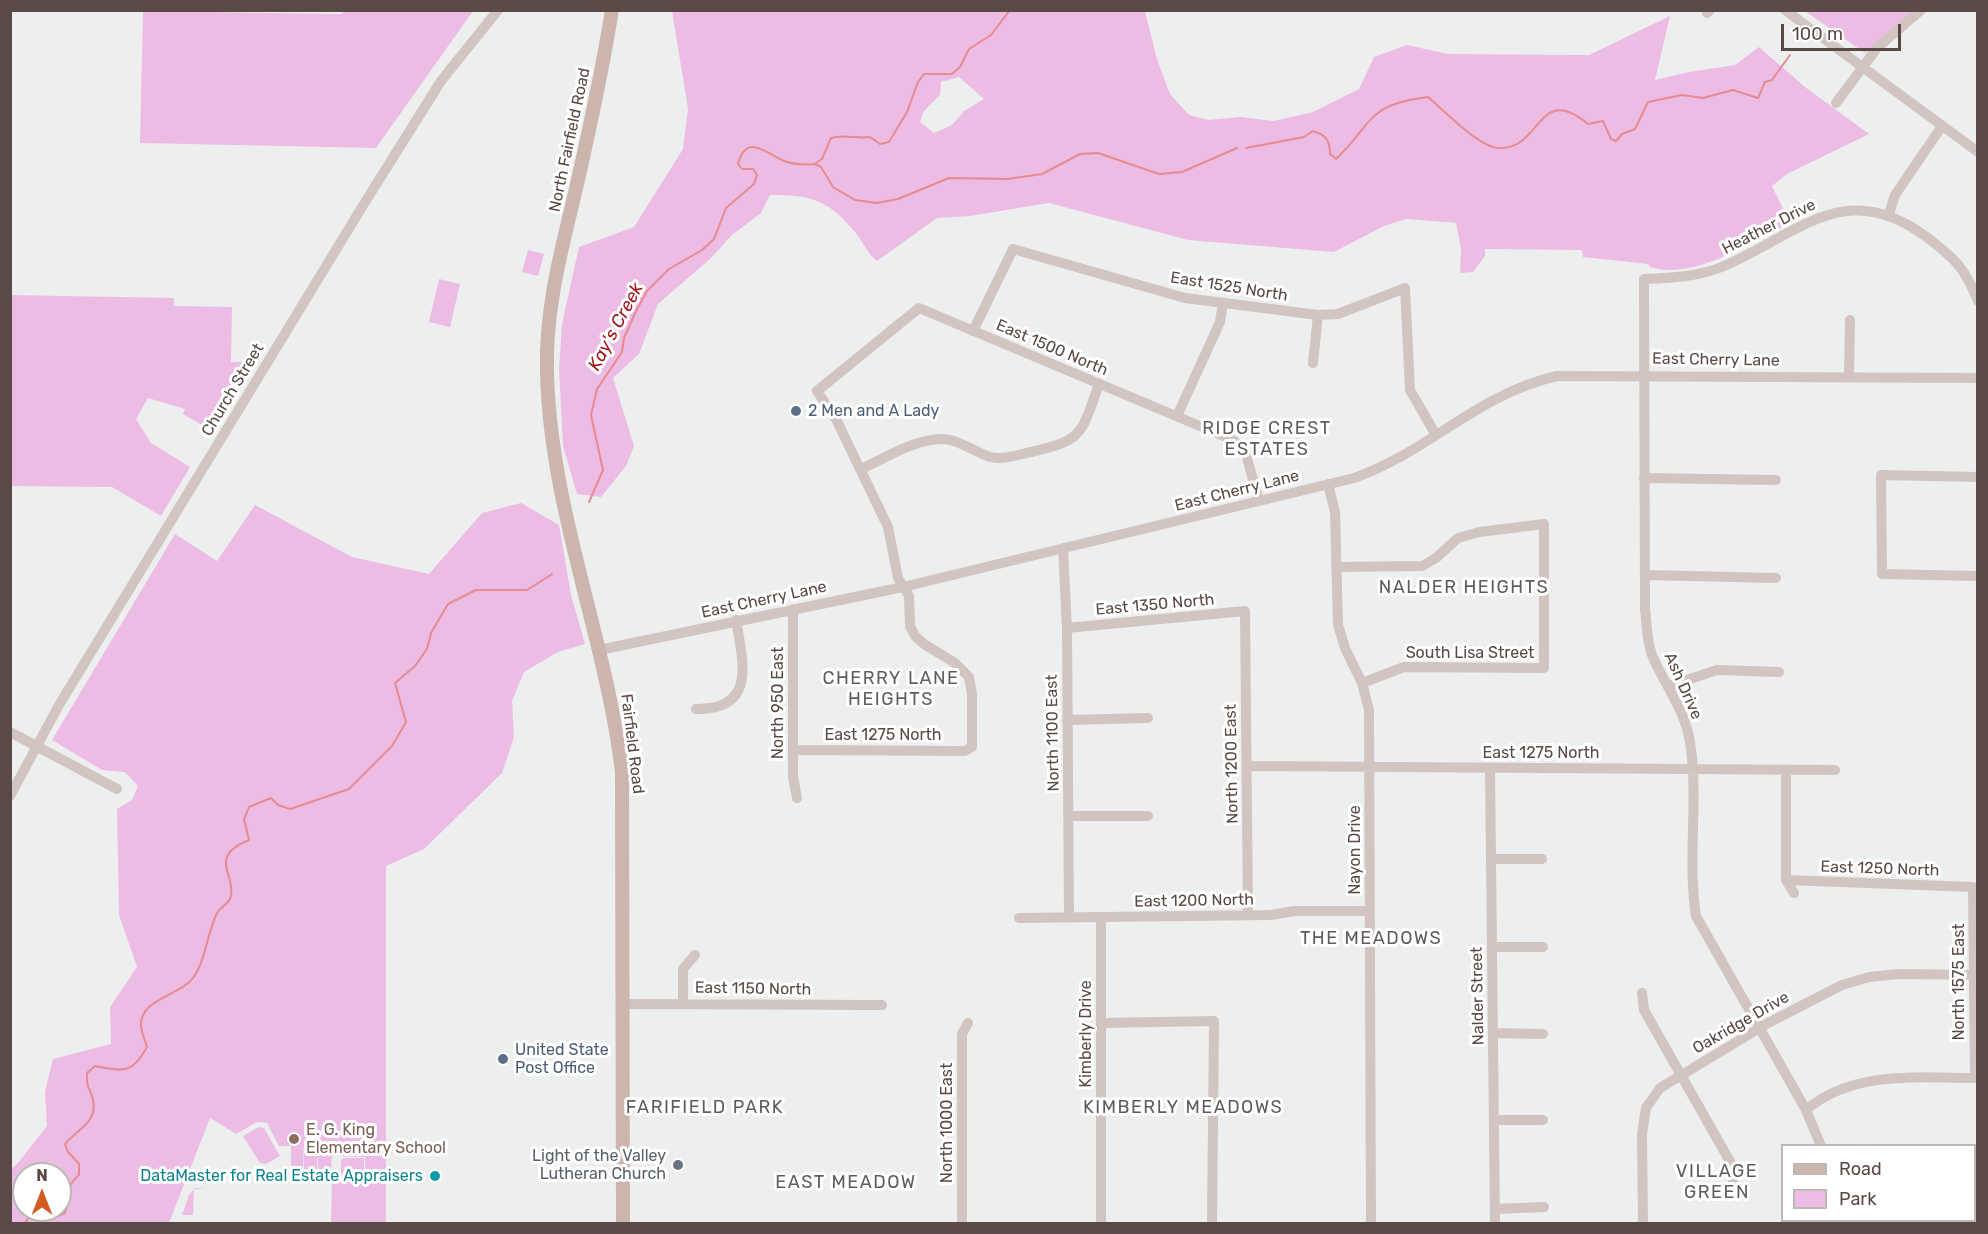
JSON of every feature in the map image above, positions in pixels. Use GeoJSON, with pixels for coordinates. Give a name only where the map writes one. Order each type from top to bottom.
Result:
{"type":"FeatureCollection","features":[{"type":"Feature","properties":{"kind":"main road","name":"North Fairfield Road"},"geometry":{"type":"LineString","coordinates":[[556,276],[600,85],[612,10]]}},
{"type":"Feature","properties":{"kind":"main road","name":"Fairfield Road"},"geometry":{"type":"LineString","coordinates":[[556,276],[547,370],[550,430],[568,531],[615,722],[622,772],[623,1224]]}},
{"type":"Feature","properties":{"kind":"street","name":"Church Street"},"geometry":{"type":"LineString","coordinates":[[10,796],[59,705],[362,207],[441,81],[498,10]]}},
{"type":"Feature","properties":{"kind":"street"},"geometry":{"type":"LineString","coordinates":[[1785,10],[1977,152]]}},
{"type":"Feature","properties":{"kind":"street"},"geometry":{"type":"LineString","coordinates":[[1836,103],[1877,48],[1921,10]]}},
{"type":"Feature","properties":{"kind":"street"},"geometry":{"type":"LineString","coordinates":[[1889,214],[1900,188],[1942,126]]}},
{"type":"Feature","properties":{"kind":"street","name":"Heather Drive"},"geometry":{"type":"LineString","coordinates":[[1644,279],[1697,275],[1724,266],[1823,215],[1845,210],[1889,214],[1920,233],[1957,261],[1977,301]]}},
{"type":"Feature","properties":{"kind":"street","name":"East 1525 North"},"geometry":{"type":"LineString","coordinates":[[973,331],[1013,249],[1185,298],[1318,315],[1338,314],[1405,288],[1410,390],[1436,435]]}},
{"type":"Feature","properties":{"kind":"street","name":"Ash Drive"},"geometry":{"type":"LineString","coordinates":[[1644,279],[1647,638],[1655,662],[1683,716],[1692,768],[1692,891],[1696,916],[1806,1110],[1820,1144]]}},
{"type":"Feature","properties":{"kind":"street"},"geometry":{"type":"LineString","coordinates":[[1177,416],[1220,322],[1223,303]]}},
{"type":"Feature","properties":{"kind":"street","name":"East 1500 North"},"geometry":{"type":"LineString","coordinates":[[861,470],[837,421],[817,391],[919,308],[1233,440],[1245,451],[1259,501]]}},
{"type":"Feature","properties":{"kind":"street"},"geometry":{"type":"LineString","coordinates":[[1313,363],[1318,315]]}},
{"type":"Feature","properties":{"kind":"street"},"geometry":{"type":"LineString","coordinates":[[1849,376],[1850,320]]}},
{"type":"Feature","properties":{"kind":"street","name":"East Cherry Lane"},"geometry":{"type":"LineString","coordinates":[[599,650],[903,587],[1328,484],[1376,470],[1436,435],[1487,401],[1534,381],[1577,374],[1977,378]]}},
{"type":"Feature","properties":{"kind":"street"},"geometry":{"type":"LineString","coordinates":[[903,587],[898,578],[888,527],[861,470],[922,440],[945,439],[992,457],[1007,458],[1063,445],[1075,438],[1086,421],[1099,384]]}},
{"type":"Feature","properties":{"kind":"street"},"geometry":{"type":"LineString","coordinates":[[1977,477],[1881,475],[1881,574],[1977,576]]}},
{"type":"Feature","properties":{"kind":"street"},"geometry":{"type":"LineString","coordinates":[[1644,477],[1776,480]]}},
{"type":"Feature","properties":{"kind":"street","name":"Nayon Drive"},"geometry":{"type":"LineString","coordinates":[[1328,484],[1335,512],[1338,626],[1345,648],[1362,683],[1369,710],[1371,1224]]}},
{"type":"Feature","properties":{"kind":"street","name":"South Lisa Street"},"geometry":{"type":"LineString","coordinates":[[1336,567],[1422,566],[1458,538],[1479,532],[1544,524],[1544,668],[1404,667],[1362,683]]}},
{"type":"Feature","properties":{"kind":"street","name":"North 1100 East"},"geometry":{"type":"LineString","coordinates":[[1063,548],[1067,628],[1069,917]]}},
{"type":"Feature","properties":{"kind":"street"},"geometry":{"type":"LineString","coordinates":[[1645,575],[1776,578]]}},
{"type":"Feature","properties":{"kind":"street","name":"East 1275 North"},"geometry":{"type":"LineString","coordinates":[[794,750],[965,751],[972,747],[972,694],[969,676],[955,663],[915,636],[910,626],[909,596],[903,587]]}},
{"type":"Feature","properties":{"kind":"street","name":"North 950 East"},"geometry":{"type":"LineString","coordinates":[[793,609],[793,777],[797,798]]}},
{"type":"Feature","properties":{"kind":"street","name":"East 1350 North"},"geometry":{"type":"LineString","coordinates":[[1067,628],[1245,611]]}},
{"type":"Feature","properties":{"kind":"street","name":"North 1200 East"},"geometry":{"type":"LineString","coordinates":[[1245,611],[1248,915]]}},
{"type":"Feature","properties":{"kind":"street"},"geometry":{"type":"LineString","coordinates":[[696,709],[712,710],[723,706],[734,699],[739,690],[744,669],[736,620]]}},
{"type":"Feature","properties":{"kind":"street"},"geometry":{"type":"LineString","coordinates":[[1669,686],[1717,670],[1779,672]]}},
{"type":"Feature","properties":{"kind":"street"},"geometry":{"type":"LineString","coordinates":[[1067,720],[1148,718]]}},
{"type":"Feature","properties":{"kind":"street"},"geometry":{"type":"LineString","coordinates":[[10,732],[117,789]]}},
{"type":"Feature","properties":{"kind":"street","name":"East 1275 North"},"geometry":{"type":"LineString","coordinates":[[1247,766],[1834,770]]}},
{"type":"Feature","properties":{"kind":"street","name":"Nalder Street"},"geometry":{"type":"LineString","coordinates":[[1490,768],[1495,1224]]}},
{"type":"Feature","properties":{"kind":"street"},"geometry":{"type":"LineString","coordinates":[[1786,770],[1786,880],[1794,893]]}},
{"type":"Feature","properties":{"kind":"street"},"geometry":{"type":"LineString","coordinates":[[1069,816],[1148,816]]}},
{"type":"Feature","properties":{"kind":"street"},"geometry":{"type":"LineString","coordinates":[[1491,859],[1542,859]]}},
{"type":"Feature","properties":{"kind":"street","name":"East 1250 North"},"geometry":{"type":"LineString","coordinates":[[1786,880],[1973,887]]}},
{"type":"Feature","properties":{"kind":"street","name":"North 1575 East"},"geometry":{"type":"LineString","coordinates":[[1806,1110],[1831,1094],[1879,1079],[1975,1078],[1976,975],[1973,887]]}},
{"type":"Feature","properties":{"kind":"street","name":"East 1200 North"},"geometry":{"type":"LineString","coordinates":[[1019,918],[1271,915],[1294,910],[1370,911]]}},
{"type":"Feature","properties":{"kind":"street","name":"Kimberly Drive"},"geometry":{"type":"LineString","coordinates":[[1101,917],[1101,1224]]}},
{"type":"Feature","properties":{"kind":"street"},"geometry":{"type":"LineString","coordinates":[[1492,947],[1543,947]]}},
{"type":"Feature","properties":{"kind":"street"},"geometry":{"type":"LineString","coordinates":[[683,1004],[684,969],[695,955]]}},
{"type":"Feature","properties":{"kind":"street","name":"Oakridge Drive"},"geometry":{"type":"LineString","coordinates":[[1643,1224],[1642,1134],[1646,1108],[1660,1088],[1759,1029],[1842,985],[1869,977],[1899,974],[1976,975]]}},
{"type":"Feature","properties":{"kind":"street"},"geometry":{"type":"LineString","coordinates":[[1642,993],[1644,1010],[1732,1165],[1734,1194]]}},
{"type":"Feature","properties":{"kind":"street","name":"East 1150 North"},"geometry":{"type":"LineString","coordinates":[[623,1004],[882,1005]]}},
{"type":"Feature","properties":{"kind":"street"},"geometry":{"type":"LineString","coordinates":[[1101,1023],[1214,1021],[1212,1224]]}},
{"type":"Feature","properties":{"kind":"street","name":"North 1000 East"},"geometry":{"type":"LineString","coordinates":[[962,1224],[962,1034],[968,1023]]}},
{"type":"Feature","properties":{"kind":"street"},"geometry":{"type":"LineString","coordinates":[[1493,1033],[1542,1034]]}},
{"type":"Feature","properties":{"kind":"street"},"geometry":{"type":"LineString","coordinates":[[1494,1120],[1543,1120]]}},
{"type":"Feature","properties":{"kind":"street"},"geometry":{"type":"LineString","coordinates":[[1495,1209],[1544,1207]]}},
{"type":"Feature","properties":{"kind":"green space"},"geometry":{"type":"Polygon","coordinates":[[[143,11],[341,14],[346,11],[473,11],[376,148],[140,143],[143,11]]]}},
{"type":"Feature","properties":{"kind":"green space"},"geometry":{"type":"Polygon","coordinates":[[[672,11],[1145,11],[1157,59],[1170,94],[1189,115],[1209,120],[1241,117],[1274,121],[1313,112],[1359,89],[1374,57],[1407,45],[1448,54],[1589,55],[1670,16],[1655,80],[1735,65],[1759,47],[1805,87],[1869,134],[1787,174],[1772,186],[1790,223],[1722,257],[1685,269],[1667,270],[1650,267],[1648,264],[1583,257],[1582,250],[1485,249],[1485,256],[1473,272],[1460,273],[1461,249],[1456,223],[1406,219],[1384,226],[1334,252],[1188,240],[1049,203],[970,216],[937,218],[877,261],[845,221],[827,206],[808,198],[770,195],[761,213],[732,235],[710,259],[658,304],[639,354],[613,378],[634,446],[626,466],[601,497],[577,494],[563,446],[559,369],[562,324],[579,247],[634,227],[683,149],[688,109],[672,11]],[[959,77],[941,82],[940,95],[924,111],[920,122],[934,133],[952,125],[964,111],[984,99],[959,77]]]}},
{"type":"Feature","properties":{"kind":"green space"},"geometry":{"type":"Polygon","coordinates":[[[1805,11],[1913,11],[1865,53],[1805,11]]]}},
{"type":"Feature","properties":{"kind":"green space"},"geometry":{"type":"Polygon","coordinates":[[[528,250],[544,254],[538,276],[522,272],[528,250]]]}},
{"type":"Feature","properties":{"kind":"green space"},"geometry":{"type":"Polygon","coordinates":[[[439,279],[460,284],[450,327],[429,322],[439,279]]]}},
{"type":"Feature","properties":{"kind":"green space"},"geometry":{"type":"Polygon","coordinates":[[[11,295],[174,298],[174,306],[232,307],[231,362],[256,362],[214,432],[183,414],[185,409],[148,398],[136,419],[151,443],[190,467],[161,516],[112,487],[11,486],[11,295]]]}},
{"type":"Feature","properties":{"kind":"green space"},"geometry":{"type":"Polygon","coordinates":[[[521,503],[559,525],[571,595],[585,644],[558,652],[524,672],[512,701],[514,737],[502,773],[424,849],[386,866],[386,1223],[331,1223],[332,1180],[366,1180],[365,1157],[332,1156],[331,1169],[318,1169],[317,1146],[317,1169],[304,1169],[304,1146],[303,1168],[291,1168],[291,1146],[279,1146],[267,1123],[257,1122],[236,1134],[210,1118],[169,1223],[11,1223],[12,1168],[12,1222],[72,1222],[72,1162],[19,1162],[47,1126],[45,1092],[53,1059],[111,1044],[110,1007],[137,967],[119,915],[117,809],[132,800],[138,786],[125,772],[102,770],[52,740],[175,534],[217,561],[255,505],[352,557],[429,574],[482,513],[521,503]]]}},
{"type":"Feature","properties":{"kind":"green space"},"geometry":{"type":"Polygon","coordinates":[[[259,1127],[264,1128],[280,1156],[266,1164],[260,1163],[243,1136],[259,1127]]]}},
{"type":"Feature","properties":{"kind":"green space"},"geometry":{"type":"Polygon","coordinates":[[[364,1158],[364,1178],[341,1178],[341,1160],[364,1158]]]}},
{"type":"Feature","properties":{"kind":"green space"},"geometry":{"type":"Polygon","coordinates":[[[194,1189],[193,1215],[182,1215],[189,1195],[194,1189]]]}},
{"type":"Feature","properties":{"kind":"waterway"},"geometry":{"type":"LineString","coordinates":[[816,163],[822,159],[831,138],[870,137],[880,144],[889,142],[907,112],[918,82],[924,74],[952,74],[960,67],[969,49],[991,35],[1010,10]]}},
{"type":"Feature","properties":{"kind":"waterway"},"geometry":{"type":"LineString","coordinates":[[1246,148],[1304,137],[1313,131],[1326,139],[1330,154],[1336,159],[1382,110],[1408,100],[1428,97],[1472,135],[1482,142],[1499,148],[1513,146],[1524,139],[1540,121],[1559,110],[1571,113],[1588,124],[1603,121],[1611,139],[1616,141],[1622,134],[1635,129],[1648,102],[1682,95],[1703,98],[1733,90],[1758,98],[1765,82],[1772,80],[1790,55]]}},
{"type":"Feature","properties":{"kind":"waterway","name":"Kay's Creek"},"geometry":{"type":"LineString","coordinates":[[589,502],[603,470],[591,415],[597,389],[622,352],[624,338],[647,291],[669,269],[702,250],[714,239],[726,208],[754,184],[757,175],[753,169],[742,169],[738,164],[746,149],[757,147],[790,163],[815,164]]}},
{"type":"Feature","properties":{"kind":"waterway"},"geometry":{"type":"LineString","coordinates":[[815,164],[821,167],[833,187],[855,200],[877,203],[898,199],[949,178],[1008,179],[1042,174],[1080,154],[1098,153],[1159,174],[1182,172],[1237,148]]}},
{"type":"Feature","properties":{"kind":"waterway","name":"Kay's Creek"},"geometry":{"type":"LineString","coordinates":[[72,1182],[79,1175],[79,1164],[68,1152],[65,1144],[86,1125],[93,1114],[93,1100],[87,1073],[95,1066],[120,1070],[131,1067],[147,1047],[142,1033],[142,1016],[154,1003],[180,989],[193,978],[204,955],[217,913],[231,896],[226,860],[236,846],[249,840],[244,819],[249,807],[271,798],[278,805],[290,809],[349,789],[392,746],[406,722],[395,683],[415,666],[427,649],[431,633],[448,604],[476,590],[527,590],[552,574]]}},
{"type":"Feature","properties":{"kind":"place","name":"2 Men and A Lady"},"geometry":{"type":"Point","coordinates":[796,411]}},
{"type":"Feature","properties":{"kind":"place","name":"United State Post Office"},"geometry":{"type":"Point","coordinates":[503,1059]}},
{"type":"Feature","properties":{"kind":"place","name":"E. G. King Elementary School"},"geometry":{"type":"Point","coordinates":[294,1139]}},
{"type":"Feature","properties":{"kind":"place","name":"Light of the Valley Lutheran Church"},"geometry":{"type":"Point","coordinates":[678,1165]}},
{"type":"Feature","properties":{"kind":"place","name":"DataMaster for Real Estate Appraisers"},"geometry":{"type":"Point","coordinates":[435,1176]}},
{"type":"Feature","properties":{"kind":"district","name":"RIDGE CREST ESTATES"},"geometry":{"type":"Point","coordinates":[1267,439]}},
{"type":"Feature","properties":{"kind":"district","name":"NALDER HEIGHTS"},"geometry":{"type":"Point","coordinates":[1464,588]}},
{"type":"Feature","properties":{"kind":"district","name":"CHERRY LANE HEIGHTS"},"geometry":{"type":"Point","coordinates":[891,689]}},
{"type":"Feature","properties":{"kind":"district","name":"THE MEADOWS"},"geometry":{"type":"Point","coordinates":[1371,939]}},
{"type":"Feature","properties":{"kind":"district","name":"FARIFIELD PARK"},"geometry":{"type":"Point","coordinates":[705,1108]}},
{"type":"Feature","properties":{"kind":"district","name":"KIMBERLY MEADOWS"},"geometry":{"type":"Point","coordinates":[1183,1108]}},
{"type":"Feature","properties":{"kind":"district","name":"VILLAGE GREEN"},"geometry":{"type":"Point","coordinates":[1717,1182]}},
{"type":"Feature","properties":{"kind":"district","name":"EAST MEADOW"},"geometry":{"type":"Point","coordinates":[846,1183]}}]}
